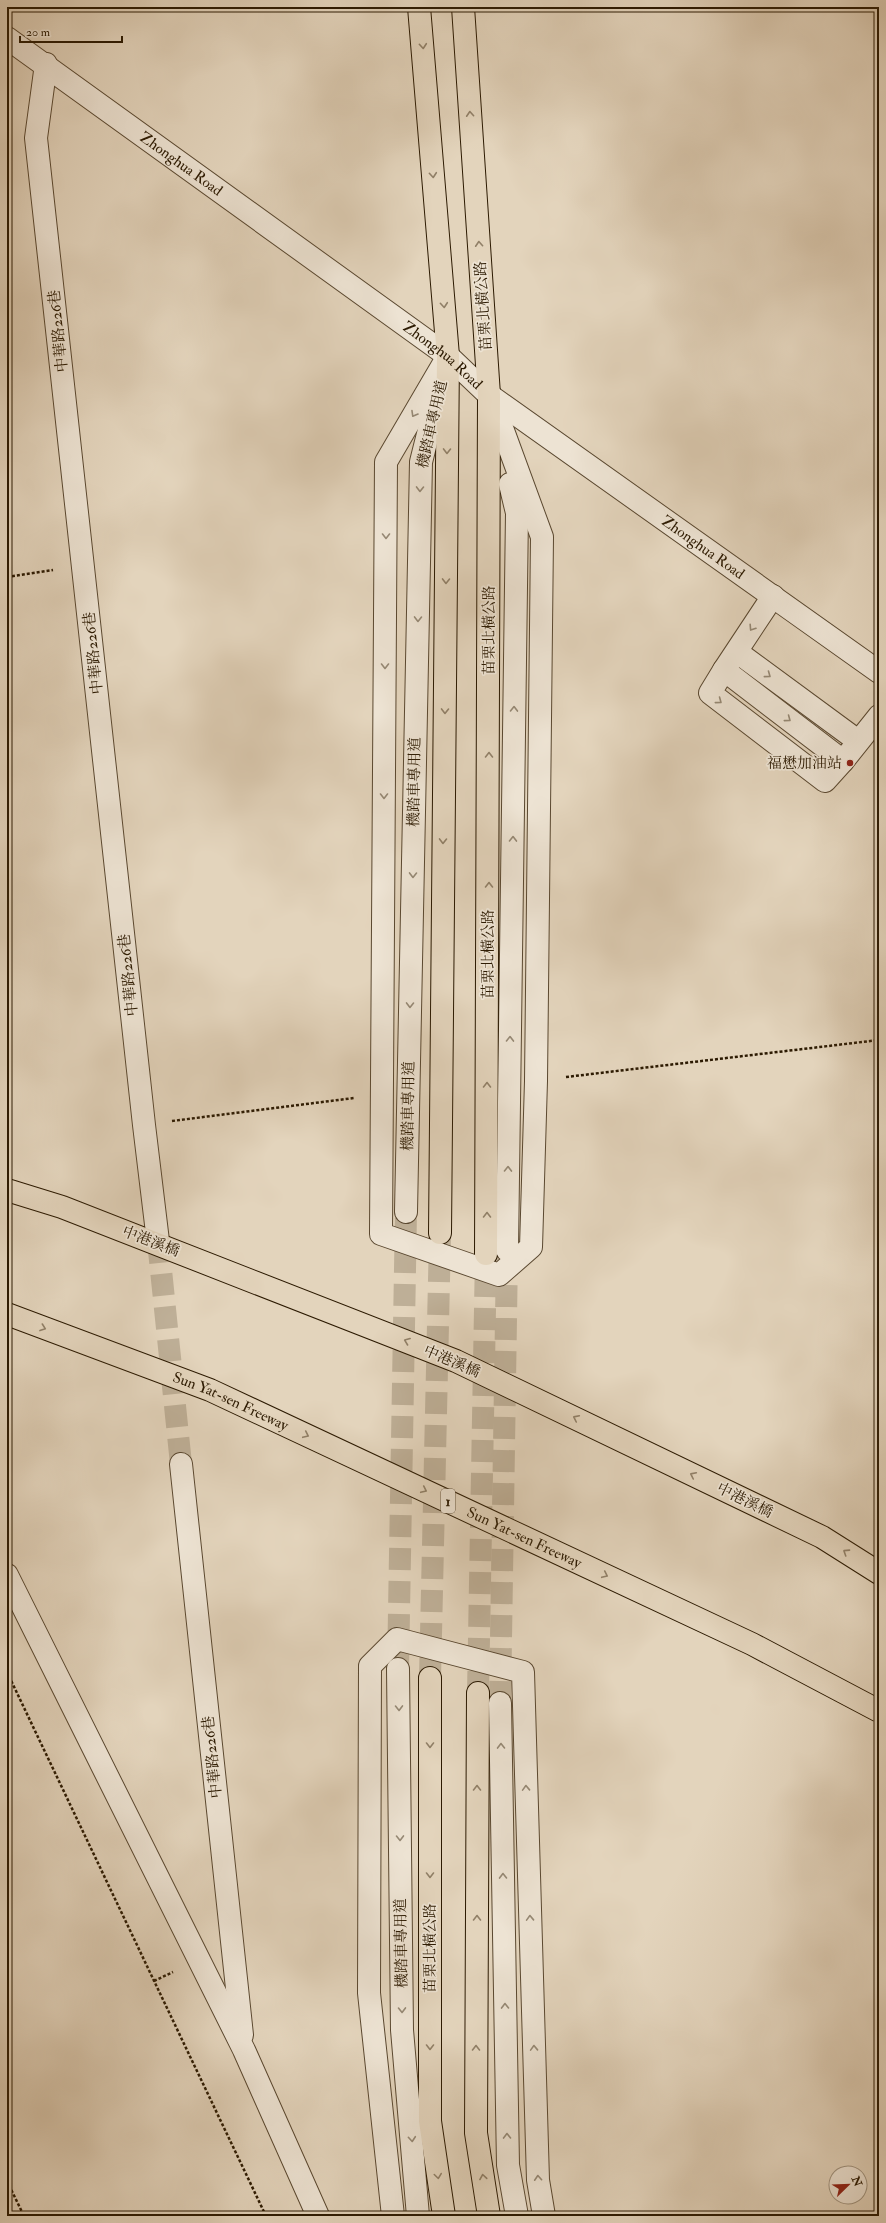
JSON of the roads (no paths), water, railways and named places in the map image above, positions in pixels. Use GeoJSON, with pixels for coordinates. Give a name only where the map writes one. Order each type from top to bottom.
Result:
{"type":"FeatureCollection","features":[{"type":"Feature","properties":{"kind":"main road"},"geometry":{"type":"LineString","coordinates":[[419,7],[448,356],[440,1233]]}},
{"type":"Feature","properties":{"kind":"main road","name":"苗栗北橫公路"},"geometry":{"type":"LineString","coordinates":[[463,7],[490,395],[497,1252]]}},
{"type":"Feature","properties":{"kind":"main road","name":"中港溪橋"},"geometry":{"type":"LineString","coordinates":[[7,1190],[62,1207],[456,1361],[822,1537],[879,1573]]}},
{"type":"Feature","properties":{"kind":"main road","name":"Sun Yat-sen Freeway"},"geometry":{"type":"LineString","coordinates":[[7,1314],[210,1390],[752,1644],[879,1711]]}},
{"type":"Feature","properties":{"kind":"main road","name":"苗栗北橫公路"},"geometry":{"type":"LineString","coordinates":[[430,1678],[430,2121],[444,2216]]}},
{"type":"Feature","properties":{"kind":"main road"},"geometry":{"type":"LineString","coordinates":[[478,1693],[476,2133],[489,2216]]}},
{"type":"Feature","properties":{"kind":"street","name":"Zhonghua Road"},"geometry":{"type":"LineString","coordinates":[[7,38],[46,64],[448,356],[490,395],[879,672]]}},
{"type":"Feature","properties":{"kind":"street","name":"中華路226巷"},"geometry":{"type":"LineString","coordinates":[[46,64],[36,138],[158,1241]]}},
{"type":"Feature","properties":{"kind":"street"},"geometry":{"type":"LineString","coordinates":[[448,356],[386,462],[380,1234],[499,1275],[531,1247],[536,1081],[542,537],[490,395]]}},
{"type":"Feature","properties":{"kind":"street","name":"機踏車專用道"},"geometry":{"type":"LineString","coordinates":[[406,1212],[421,462],[448,356]]}},
{"type":"Feature","properties":{"kind":"street"},"geometry":{"type":"LineString","coordinates":[[774,596],[724,670],[843,761],[879,716]]}},
{"type":"Feature","properties":{"kind":"street"},"geometry":{"type":"LineString","coordinates":[[736,652],[858,741]]}},
{"type":"Feature","properties":{"kind":"street","name":"中華路226巷"},"geometry":{"type":"LineString","coordinates":[[181,1464],[244,2050]]}},
{"type":"Feature","properties":{"kind":"street"},"geometry":{"type":"LineString","coordinates":[[7,1576],[244,2050],[318,2216]]}},
{"type":"Feature","properties":{"kind":"street"},"geometry":{"type":"LineString","coordinates":[[392,2216],[369,1993],[370,1666],[397,1639],[523,1672],[538,2180],[544,2216]]}},
{"type":"Feature","properties":{"kind":"street","name":"機踏車專用道"},"geometry":{"type":"LineString","coordinates":[[398,1669],[402,2030],[418,2216]]}},
{"type":"Feature","properties":{"kind":"street"},"geometry":{"type":"LineString","coordinates":[[500,1703],[508,2165],[517,2216]]}},
{"type":"Feature","properties":{"kind":"tunnel"},"geometry":{"type":"LineString","coordinates":[[398,1669],[406,1212]]}},
{"type":"Feature","properties":{"kind":"tunnel"},"geometry":{"type":"LineString","coordinates":[[430,1678],[440,1236]]}},
{"type":"Feature","properties":{"kind":"tunnel"},"geometry":{"type":"LineString","coordinates":[[158,1241],[181,1464]]}},
{"type":"Feature","properties":{"kind":"tunnel"},"geometry":{"type":"LineString","coordinates":[[478,1693],[486,1254]]}},
{"type":"Feature","properties":{"kind":"tunnel"},"geometry":{"type":"LineString","coordinates":[[500,1703],[507,1254]]}},
{"type":"Feature","properties":{"kind":"place","name":"福懋加油站"},"geometry":{"type":"Point","coordinates":[850,763]}}]}
